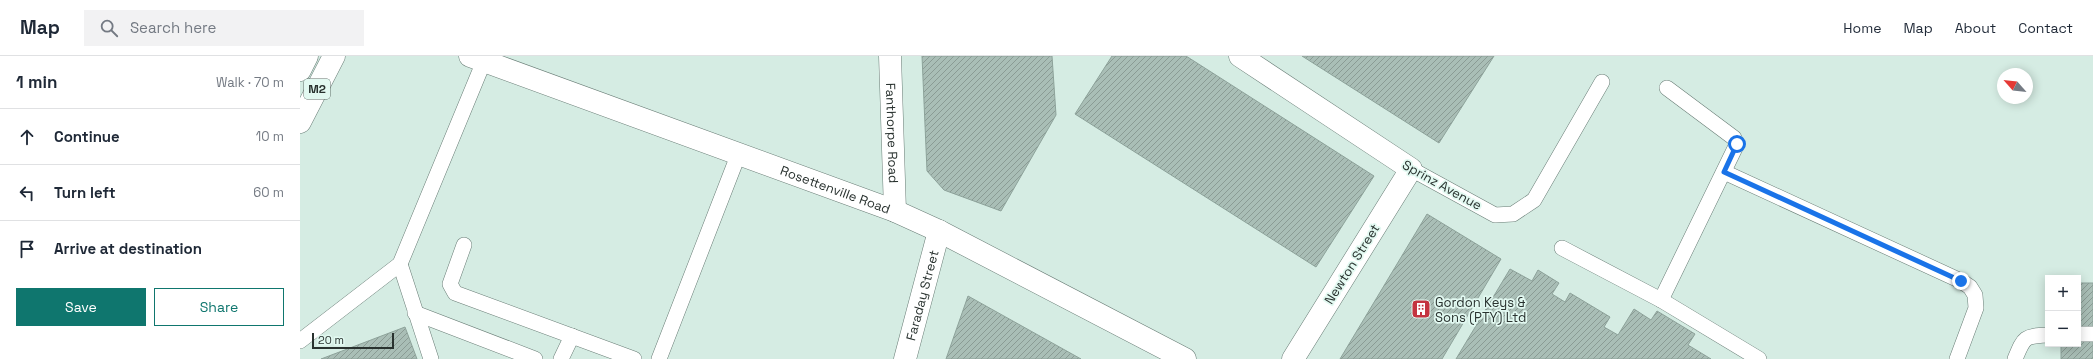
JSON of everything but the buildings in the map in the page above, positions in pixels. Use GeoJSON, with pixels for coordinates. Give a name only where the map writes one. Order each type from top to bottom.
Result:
{"type":"FeatureCollection","features":[{"type":"Feature","properties":{"kind":"main road"},"geometry":{"type":"LineString","coordinates":[[300,70],[307,56]]}},
{"type":"Feature","properties":{"kind":"main road","name":"M2"},"geometry":{"type":"LineString","coordinates":[[300,122],[334,56]]}},
{"type":"Feature","properties":{"kind":"main road","name":"Fanthorpe Road"},"geometry":{"type":"LineString","coordinates":[[890,56],[894,211]]}},
{"type":"Feature","properties":{"kind":"main road","name":"Sprinz Avenue"},"geometry":{"type":"LineString","coordinates":[[1240,56],[1412,169]]}},
{"type":"Feature","properties":{"kind":"main road","name":"Rosettenville Road"},"geometry":{"type":"LineString","coordinates":[[477,59],[894,211],[940,231],[1185,359]]}},
{"type":"Feature","properties":{"kind":"main road","name":"Newton Street"},"geometry":{"type":"LineString","coordinates":[[1293,359],[1412,169]]}},
{"type":"Feature","properties":{"kind":"main road","name":"Faraday Street"},"geometry":{"type":"LineString","coordinates":[[905,359],[940,231]]}},
{"type":"Feature","properties":{"kind":"lane"},"geometry":{"type":"LineString","coordinates":[[300,341],[400,264],[477,59]]}},
{"type":"Feature","properties":{"kind":"lane","name":"Sprinz Avenue"},"geometry":{"type":"LineString","coordinates":[[1412,169],[1495,214],[1513,214],[1534,200],[1602,82]]}},
{"type":"Feature","properties":{"kind":"lane"},"geometry":{"type":"LineString","coordinates":[[1661,300],[1736,146],[1734,138],[1667,88]]}},
{"type":"Feature","properties":{"kind":"lane"},"geometry":{"type":"LineString","coordinates":[[659,359],[739,154]]}},
{"type":"Feature","properties":{"kind":"lane"},"geometry":{"type":"LineString","coordinates":[[1724,172],[1927,264],[1970,287],[1975,295],[1976,308],[1957,359]]}},
{"type":"Feature","properties":{"kind":"lane"},"geometry":{"type":"LineString","coordinates":[[464,245],[450,284],[455,293],[634,359]]}},
{"type":"Feature","properties":{"kind":"lane"},"geometry":{"type":"LineString","coordinates":[[1562,248],[1661,300],[1759,359]]}},
{"type":"Feature","properties":{"kind":"lane"},"geometry":{"type":"LineString","coordinates":[[400,264],[431,359]]}},
{"type":"Feature","properties":{"kind":"lane"},"geometry":{"type":"LineString","coordinates":[[415,313],[535,359]]}},
{"type":"Feature","properties":{"kind":"lane"},"geometry":{"type":"LineString","coordinates":[[2081,334],[2093,334]]}},
{"type":"Feature","properties":{"kind":"lane"},"geometry":{"type":"LineString","coordinates":[[2015,359],[2024,338],[2045,335]]}},
{"type":"Feature","properties":{"kind":"lane"},"geometry":{"type":"LineString","coordinates":[[561,359],[572,336]]}},
{"type":"Feature","properties":{"kind":"place","name":"Gordon Keys & Sons (PTY) Ltd"},"geometry":{"type":"Point","coordinates":[1421,309]}},
{"type":"Feature","properties":{"kind":"route"},"geometry":{"type":"LineString","coordinates":[[1737,144],[1724,172],[1927,264],[1961,281]]}}]}
